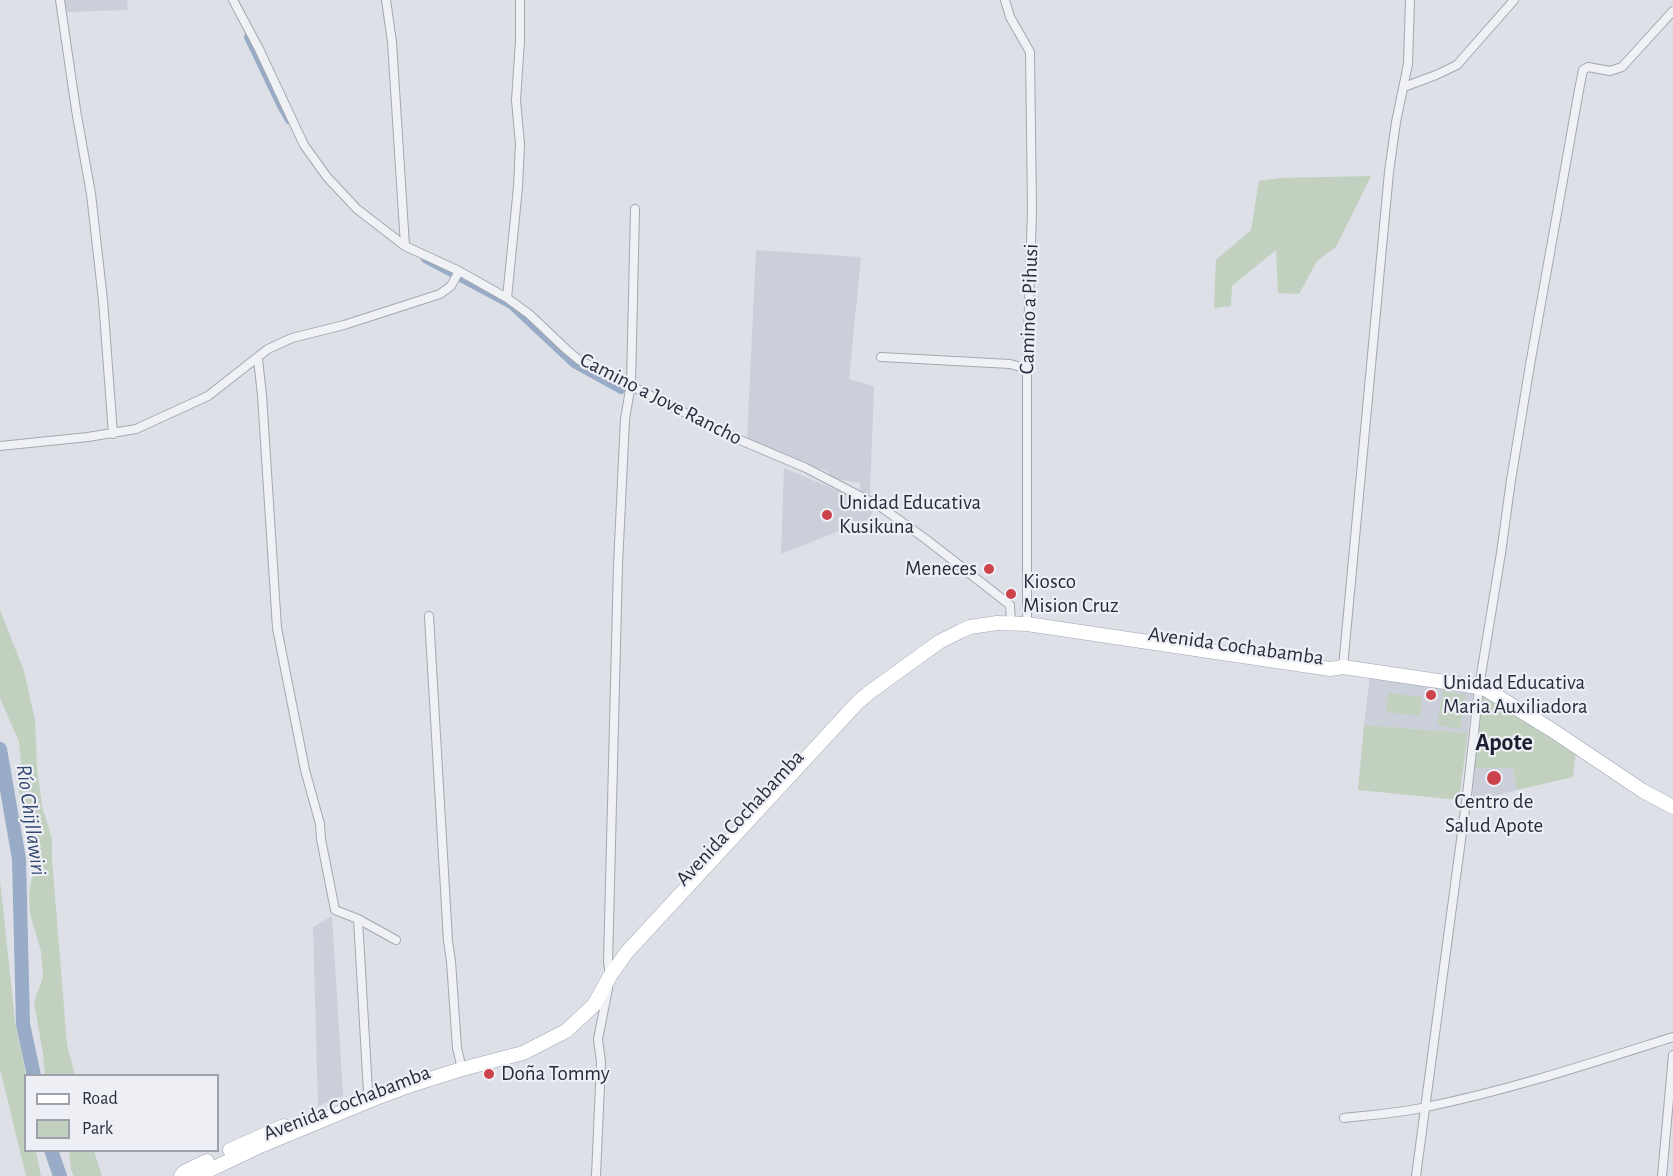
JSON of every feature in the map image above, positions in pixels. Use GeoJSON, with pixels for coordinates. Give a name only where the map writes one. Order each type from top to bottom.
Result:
{"type":"FeatureCollection","features":[{"type":"Feature","properties":{"kind":"main road","name":"Avenida Cochabamba"},"geometry":{"type":"LineString","coordinates":[[180,1176],[256,1138],[369,1096],[411,1085],[460,1065],[523,1053],[566,1031],[594,1005],[609,969],[858,702],[930,649],[970,627],[1011,619],[1027,620],[1264,654],[1333,660],[1343,667],[1479,687],[1552,729],[1643,791],[1673,807]]}},
{"type":"Feature","properties":{"kind":"main road","name":"Avenida Cochabamba"},"geometry":{"type":"LineString","coordinates":[[197,1176],[369,1096]]}},
{"type":"Feature","properties":{"kind":"street"},"geometry":{"type":"LineString","coordinates":[[60,0],[91,194],[103,300],[113,434]]}},
{"type":"Feature","properties":{"kind":"street","name":"Camino a Jove Rancho"},"geometry":{"type":"LineString","coordinates":[[233,0],[260,49],[304,145],[327,177],[357,209],[405,246],[459,271],[507,298],[579,360],[740,440],[806,468],[881,507],[1010,605],[1011,619]]}},
{"type":"Feature","properties":{"kind":"street"},"geometry":{"type":"LineString","coordinates":[[386,0],[392,42],[405,246]]}},
{"type":"Feature","properties":{"kind":"street"},"geometry":{"type":"LineString","coordinates":[[507,298],[520,144],[516,100],[520,0]]}},
{"type":"Feature","properties":{"kind":"street","name":"Camino a Pihusi"},"geometry":{"type":"LineString","coordinates":[[1005,0],[1010,17],[1030,52],[1032,210],[1027,369],[1027,620]]}},
{"type":"Feature","properties":{"kind":"street"},"geometry":{"type":"LineString","coordinates":[[1343,667],[1389,172],[1408,64],[1410,0]]}},
{"type":"Feature","properties":{"kind":"street"},"geometry":{"type":"LineString","coordinates":[[1404,87],[1457,65],[1514,0]]}},
{"type":"Feature","properties":{"kind":"street"},"geometry":{"type":"LineString","coordinates":[[1416,1176],[1467,795],[1479,687],[1530,365],[1583,70],[1588,67],[1610,71],[1622,66],[1673,11]]}},
{"type":"Feature","properties":{"kind":"street"},"geometry":{"type":"LineString","coordinates":[[596,1176],[601,1062],[598,1039],[609,969],[618,566],[625,419],[631,384],[634,209]]}},
{"type":"Feature","properties":{"kind":"street"},"geometry":{"type":"LineString","coordinates":[[0,446],[113,434],[136,429],[208,396],[268,349],[292,338],[344,325],[440,294],[450,286],[459,271]]}},
{"type":"Feature","properties":{"kind":"street"},"geometry":{"type":"LineString","coordinates":[[881,357],[1010,364],[1027,369]]}},
{"type":"Feature","properties":{"kind":"street"},"geometry":{"type":"LineString","coordinates":[[258,358],[277,628],[305,770],[320,824],[335,910],[358,919],[396,940]]}},
{"type":"Feature","properties":{"kind":"street"},"geometry":{"type":"LineString","coordinates":[[429,616],[448,941],[460,1065]]}},
{"type":"Feature","properties":{"kind":"street"},"geometry":{"type":"LineString","coordinates":[[358,919],[369,1096]]}},
{"type":"Feature","properties":{"kind":"street"},"geometry":{"type":"LineString","coordinates":[[1344,1118],[1424,1108],[1535,1081],[1673,1037]]}},
{"type":"Feature","properties":{"kind":"street"},"geometry":{"type":"LineString","coordinates":[[1662,1176],[1673,1055]]}},
{"type":"Feature","properties":{"kind":"shaded area"},"geometry":{"type":"Polygon","coordinates":[[[65,0],[127,0],[128,10],[67,12],[65,0]]]}},
{"type":"Feature","properties":{"kind":"shaded area"},"geometry":{"type":"Polygon","coordinates":[[[756,250],[861,257],[849,379],[874,386],[870,494],[860,493],[860,483],[832,478],[828,472],[747,439],[756,250]]]}},
{"type":"Feature","properties":{"kind":"shaded area","name":"Unidad Educativa Kusikuna"},"geometry":{"type":"Polygon","coordinates":[[[784,468],[841,492],[873,511],[869,519],[781,554],[784,468]]]}},
{"type":"Feature","properties":{"kind":"shaded area"},"geometry":{"type":"Polygon","coordinates":[[[1370,677],[1473,692],[1468,733],[1364,725],[1370,677]]]}},
{"type":"Feature","properties":{"kind":"shaded area","name":"Centro de Salud Apote"},"geometry":{"type":"Polygon","coordinates":[[[1475,767],[1513,768],[1517,790],[1472,802],[1475,767]]]}},
{"type":"Feature","properties":{"kind":"shaded area"},"geometry":{"type":"Polygon","coordinates":[[[332,916],[343,1096],[318,1106],[313,927],[332,916]]]}},
{"type":"Feature","properties":{"kind":"green space"},"geometry":{"type":"Polygon","coordinates":[[[1371,176],[1336,247],[1317,261],[1299,294],[1278,293],[1276,250],[1232,286],[1231,306],[1214,308],[1216,260],[1251,230],[1259,181],[1279,178],[1371,176]]]}},
{"type":"Feature","properties":{"kind":"green space"},"geometry":{"type":"Polygon","coordinates":[[[0,610],[24,671],[35,720],[37,767],[42,806],[52,839],[67,1045],[75,1074],[45,1074],[34,1002],[43,977],[41,951],[30,914],[29,893],[35,862],[15,773],[21,763],[19,742],[0,698],[0,610]]]}},
{"type":"Feature","properties":{"kind":"green space"},"geometry":{"type":"Polygon","coordinates":[[[1443,691],[1466,695],[1460,729],[1437,725],[1443,691]]]}},
{"type":"Feature","properties":{"kind":"green space"},"geometry":{"type":"Polygon","coordinates":[[[1388,693],[1422,697],[1420,716],[1386,712],[1388,693]]]}},
{"type":"Feature","properties":{"kind":"green space"},"geometry":{"type":"Polygon","coordinates":[[[1483,693],[1576,750],[1573,777],[1517,790],[1513,768],[1474,768],[1483,693]]]}},
{"type":"Feature","properties":{"kind":"green space"},"geometry":{"type":"Polygon","coordinates":[[[1364,725],[1468,733],[1459,800],[1358,790],[1364,725]]]}},
{"type":"Feature","properties":{"kind":"green space"},"geometry":{"type":"Polygon","coordinates":[[[0,879],[15,1021],[26,1074],[24,1152],[36,1152],[41,1176],[26,1176],[0,1069],[0,879]]]}},
{"type":"Feature","properties":{"kind":"green space"},"geometry":{"type":"Polygon","coordinates":[[[69,1152],[94,1152],[102,1176],[74,1176],[69,1152]]]}},
{"type":"Feature","properties":{"kind":"waterway"},"geometry":{"type":"LineString","coordinates":[[248,37],[289,120]]}},
{"type":"Feature","properties":{"kind":"waterway"},"geometry":{"type":"LineString","coordinates":[[425,259],[511,305],[574,364],[621,390]]}},
{"type":"Feature","properties":{"kind":"waterway","name":"Río Chijllawiri"},"geometry":{"type":"LineString","coordinates":[[0,749],[19,859],[23,1024],[34,1074]]}},
{"type":"Feature","properties":{"kind":"waterway","name":"Río Chijllawiri"},"geometry":{"type":"LineString","coordinates":[[52,1152],[60,1176]]}},
{"type":"Feature","properties":{"kind":"place","name":"Unidad Educativa Kusikuna"},"geometry":{"type":"Point","coordinates":[827,515]}},
{"type":"Feature","properties":{"kind":"place","name":"Meneces"},"geometry":{"type":"Point","coordinates":[989,569]}},
{"type":"Feature","properties":{"kind":"place","name":"Kiosco Mision Cruz"},"geometry":{"type":"Point","coordinates":[1011,594]}},
{"type":"Feature","properties":{"kind":"place","name":"Unidad Educativa Maria Auxiliadora"},"geometry":{"type":"Point","coordinates":[1431,695]}},
{"type":"Feature","properties":{"kind":"place","name":"Centro de Salud Apote"},"geometry":{"type":"Point","coordinates":[1494,778]}},
{"type":"Feature","properties":{"kind":"place","name":"Doña Tommy"},"geometry":{"type":"Point","coordinates":[489,1074]}},
{"type":"Feature","properties":{"kind":"district","name":"Apote"},"geometry":{"type":"Point","coordinates":[1504,743]}}]}
